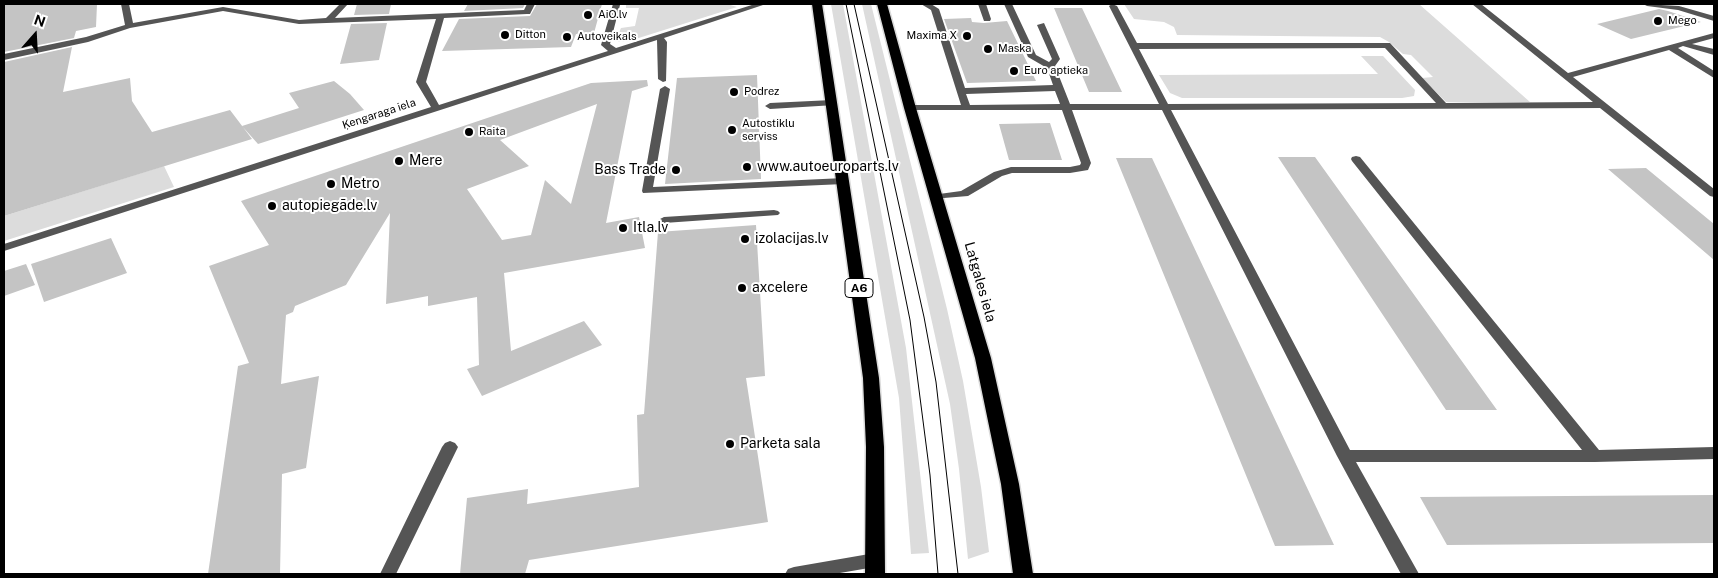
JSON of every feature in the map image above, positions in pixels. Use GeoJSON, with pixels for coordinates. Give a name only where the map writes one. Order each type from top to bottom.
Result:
{"type":"FeatureCollection","features":[{"type":"Feature","properties":{"kind":"highway","name":"A6"},"geometry":{"type":"LineString","coordinates":[[818,4],[871,378],[875,447],[875,567]]}},
{"type":"Feature","properties":{"kind":"highway","name":"Latgales iela"},"geometry":{"type":"LineString","coordinates":[[882,4],[910,108],[983,358],[1010,484],[1023,574]]}},
{"type":"Feature","properties":{"kind":"street"},"geometry":{"type":"LineString","coordinates":[[125,4],[129,26]]}},
{"type":"Feature","properties":{"kind":"street"},"geometry":{"type":"LineString","coordinates":[[328,21],[344,4]]}},
{"type":"Feature","properties":{"kind":"street"},"geometry":{"type":"LineString","coordinates":[[4,57],[88,39],[129,26],[223,9],[299,22],[527,12],[531,4]]}},
{"type":"Feature","properties":{"kind":"street","name":"Ķengaraga iela"},"geometry":{"type":"LineString","coordinates":[[4,248],[658,37],[744,6],[762,4]]}},
{"type":"Feature","properties":{"kind":"street"},"geometry":{"type":"LineString","coordinates":[[924,4],[935,9],[966,107]]}},
{"type":"Feature","properties":{"kind":"street"},"geometry":{"type":"LineString","coordinates":[[982,4],[987,19]]}},
{"type":"Feature","properties":{"kind":"street"},"geometry":{"type":"LineString","coordinates":[[936,197],[964,194],[998,174],[1011,170],[1070,170],[1084,168],[1086,163],[1051,66],[1032,57],[1008,4]]}},
{"type":"Feature","properties":{"kind":"street"},"geometry":{"type":"LineString","coordinates":[[1476,4],[1714,194]]}},
{"type":"Feature","properties":{"kind":"street"},"geometry":{"type":"LineString","coordinates":[[1646,4],[1679,8],[1714,19]]}},
{"type":"Feature","properties":{"kind":"street"},"geometry":{"type":"LineString","coordinates":[[614,51],[606,45],[616,5]]}},
{"type":"Feature","properties":{"kind":"street"},"geometry":{"type":"LineString","coordinates":[[1113,6],[1345,456],[1410,574]]}},
{"type":"Feature","properties":{"kind":"street"},"geometry":{"type":"LineString","coordinates":[[437,109],[421,82],[441,16]]}},
{"type":"Feature","properties":{"kind":"street"},"geometry":{"type":"LineString","coordinates":[[1041,25],[1056,59],[1051,66]]}},
{"type":"Feature","properties":{"kind":"street"},"geometry":{"type":"LineString","coordinates":[[1566,76],[1714,35]]}},
{"type":"Feature","properties":{"kind":"street"},"geometry":{"type":"LineString","coordinates":[[658,37],[662,42],[664,84],[647,192],[844,181]]}},
{"type":"Feature","properties":{"kind":"street"},"geometry":{"type":"LineString","coordinates":[[1684,44],[1714,52]]}},
{"type":"Feature","properties":{"kind":"street"},"geometry":{"type":"LineString","coordinates":[[1134,46],[1387,45],[1443,105]]}},
{"type":"Feature","properties":{"kind":"street"},"geometry":{"type":"LineString","coordinates":[[1672,48],[1714,75]]}},
{"type":"Feature","properties":{"kind":"street"},"geometry":{"type":"LineString","coordinates":[[961,91],[1058,88]]}},
{"type":"Feature","properties":{"kind":"street"},"geometry":{"type":"LineString","coordinates":[[770,106],[832,103]]}},
{"type":"Feature","properties":{"kind":"street"},"geometry":{"type":"LineString","coordinates":[[910,108],[1603,105]]}},
{"type":"Feature","properties":{"kind":"street"},"geometry":{"type":"LineString","coordinates":[[1356,159],[1595,456]]}},
{"type":"Feature","properties":{"kind":"street"},"geometry":{"type":"LineString","coordinates":[[664,220],[774,213]]}},
{"type":"Feature","properties":{"kind":"street"},"geometry":{"type":"LineString","coordinates":[[388,574],[450,447]]}},
{"type":"Feature","properties":{"kind":"street"},"geometry":{"type":"LineString","coordinates":[[1345,456],[1595,456],[1714,453]]}},
{"type":"Feature","properties":{"kind":"street"},"geometry":{"type":"LineString","coordinates":[[794,574],[875,567]]}},
{"type":"Feature","properties":{"kind":"shaded area"},"geometry":{"type":"Polygon","coordinates":[[[626,4],[727,4],[737,7],[626,42],[618,42],[616,39],[621,28],[635,26],[639,8],[626,8],[626,4]]]}},
{"type":"Feature","properties":{"kind":"shaded area"},"geometry":{"type":"Polygon","coordinates":[[[831,4],[843,4],[906,348],[929,553],[911,554],[899,398],[831,4]]]}},
{"type":"Feature","properties":{"kind":"shaded area"},"geometry":{"type":"Polygon","coordinates":[[[862,4],[871,4],[947,309],[963,381],[981,487],[989,552],[968,559],[950,404],[862,4]]]}},
{"type":"Feature","properties":{"kind":"shaded area"},"geometry":{"type":"Polygon","coordinates":[[[1124,4],[1419,4],[1530,102],[1446,102],[1422,78],[1433,77],[1411,55],[1403,54],[1380,37],[1177,35],[1174,27],[1164,22],[1134,19],[1124,4]]]}},
{"type":"Feature","properties":{"kind":"shaded area"},"geometry":{"type":"Polygon","coordinates":[[[1361,56],[1383,56],[1415,90],[1414,96],[1402,98],[1182,98],[1170,93],[1159,75],[1378,74],[1361,56]]]}},
{"type":"Feature","properties":{"kind":"shaded area"},"geometry":{"type":"Polygon","coordinates":[[[164,166],[174,187],[4,241],[4,216],[164,166]]]}},
{"type":"Feature","properties":{"kind":"building"},"geometry":{"type":"Polygon","coordinates":[[[4,4],[97,4],[96,27],[76,31],[74,38],[4,52],[4,4]]]}},
{"type":"Feature","properties":{"kind":"building"},"geometry":{"type":"Polygon","coordinates":[[[357,4],[391,4],[389,14],[354,15],[357,4]]]}},
{"type":"Feature","properties":{"kind":"building"},"geometry":{"type":"Polygon","coordinates":[[[468,4],[525,4],[523,8],[464,11],[468,4]]]}},
{"type":"Feature","properties":{"kind":"building"},"geometry":{"type":"Polygon","coordinates":[[[537,4],[602,4],[594,33],[576,34],[571,47],[442,51],[459,19],[530,16],[537,4]]]}},
{"type":"Feature","properties":{"kind":"building"},"geometry":{"type":"Polygon","coordinates":[[[1054,8],[1082,8],[1122,92],[1089,92],[1054,8]]]}},
{"type":"Feature","properties":{"kind":"building","name":"Mego"},"geometry":{"type":"Polygon","coordinates":[[[1659,9],[1701,22],[1631,39],[1597,24],[1659,9]]]}},
{"type":"Feature","properties":{"kind":"building","name":"Maska"},"geometry":{"type":"Polygon","coordinates":[[[971,18],[972,22],[984,23],[1007,21],[1036,81],[967,83],[944,19],[971,18]]]}},
{"type":"Feature","properties":{"kind":"building"},"geometry":{"type":"Polygon","coordinates":[[[387,23],[379,60],[340,64],[351,24],[387,23]]]}},
{"type":"Feature","properties":{"kind":"building"},"geometry":{"type":"Polygon","coordinates":[[[72,47],[63,92],[130,78],[132,101],[152,132],[230,110],[252,139],[4,216],[4,62],[72,47]]]}},
{"type":"Feature","properties":{"kind":"building"},"geometry":{"type":"Polygon","coordinates":[[[757,75],[761,179],[665,184],[677,78],[757,75]]]}},
{"type":"Feature","properties":{"kind":"building"},"geometry":{"type":"Polygon","coordinates":[[[647,80],[648,86],[632,91],[606,223],[639,217],[645,248],[504,273],[511,351],[584,321],[602,345],[482,396],[467,369],[479,365],[477,297],[428,306],[428,296],[386,304],[390,213],[346,285],[295,306],[293,312],[286,315],[281,384],[319,376],[306,468],[282,474],[280,574],[208,574],[238,366],[249,363],[209,266],[269,245],[241,201],[591,83],[647,80]],[[597,104],[500,140],[529,166],[467,189],[502,240],[531,235],[545,180],[571,204],[597,104]]]}},
{"type":"Feature","properties":{"kind":"building"},"geometry":{"type":"Polygon","coordinates":[[[334,81],[350,94],[364,110],[258,144],[242,126],[299,108],[289,93],[334,81]]]}},
{"type":"Feature","properties":{"kind":"building"},"geometry":{"type":"Polygon","coordinates":[[[1050,123],[1062,160],[1009,160],[999,124],[1050,123]]]}},
{"type":"Feature","properties":{"kind":"building"},"geometry":{"type":"Polygon","coordinates":[[[1278,157],[1315,157],[1497,410],[1446,410],[1278,157]]]}},
{"type":"Feature","properties":{"kind":"building"},"geometry":{"type":"Polygon","coordinates":[[[1116,158],[1152,158],[1334,545],[1275,546],[1116,158]]]}},
{"type":"Feature","properties":{"kind":"building"},"geometry":{"type":"Polygon","coordinates":[[[1646,168],[1714,224],[1714,260],[1608,169],[1646,168]]]}},
{"type":"Feature","properties":{"kind":"building"},"geometry":{"type":"Polygon","coordinates":[[[756,225],[765,376],[746,378],[768,522],[529,560],[525,574],[460,574],[467,498],[528,489],[527,504],[639,487],[637,415],[644,414],[658,232],[756,225]]]}},
{"type":"Feature","properties":{"kind":"building"},"geometry":{"type":"Polygon","coordinates":[[[111,238],[127,273],[44,302],[31,264],[111,238]]]}},
{"type":"Feature","properties":{"kind":"building"},"geometry":{"type":"Polygon","coordinates":[[[26,264],[35,285],[4,296],[4,271],[26,264]]]}},
{"type":"Feature","properties":{"kind":"building"},"geometry":{"type":"Polygon","coordinates":[[[1714,495],[1714,543],[1447,545],[1420,497],[1714,495]]]}},
{"type":"Feature","properties":{"kind":"tram line"},"geometry":{"type":"LineString","coordinates":[[846,4],[910,320],[930,475],[938,574]]}},
{"type":"Feature","properties":{"kind":"tram line"},"geometry":{"type":"LineString","coordinates":[[854,4],[924,317],[936,382],[958,574]]}},
{"type":"Feature","properties":{"kind":"place","name":"AiO.lv"},"geometry":{"type":"Point","coordinates":[588,15]}},
{"type":"Feature","properties":{"kind":"place","name":"Mego"},"geometry":{"type":"Point","coordinates":[1658,21]}},
{"type":"Feature","properties":{"kind":"place","name":"Ditton"},"geometry":{"type":"Point","coordinates":[505,35]}},
{"type":"Feature","properties":{"kind":"place","name":"Maxima X"},"geometry":{"type":"Point","coordinates":[967,36]}},
{"type":"Feature","properties":{"kind":"place","name":"Autoveikals"},"geometry":{"type":"Point","coordinates":[567,37]}},
{"type":"Feature","properties":{"kind":"place","name":"Maska"},"geometry":{"type":"Point","coordinates":[988,49]}},
{"type":"Feature","properties":{"kind":"place","name":"Euro aptieka"},"geometry":{"type":"Point","coordinates":[1014,71]}},
{"type":"Feature","properties":{"kind":"place","name":"Podrez"},"geometry":{"type":"Point","coordinates":[734,92]}},
{"type":"Feature","properties":{"kind":"place","name":"Autostiklu serviss"},"geometry":{"type":"Point","coordinates":[732,130]}},
{"type":"Feature","properties":{"kind":"place","name":"Raita"},"geometry":{"type":"Point","coordinates":[469,132]}},
{"type":"Feature","properties":{"kind":"place","name":"Mere"},"geometry":{"type":"Point","coordinates":[399,161]}},
{"type":"Feature","properties":{"kind":"place","name":"www.autoeuroparts.lv"},"geometry":{"type":"Point","coordinates":[747,167]}},
{"type":"Feature","properties":{"kind":"place","name":"Bass Trade"},"geometry":{"type":"Point","coordinates":[676,170]}},
{"type":"Feature","properties":{"kind":"place","name":"Metro"},"geometry":{"type":"Point","coordinates":[331,184]}},
{"type":"Feature","properties":{"kind":"place","name":"autopiegāde.lv"},"geometry":{"type":"Point","coordinates":[272,206]}},
{"type":"Feature","properties":{"kind":"place","name":"Itla.lv"},"geometry":{"type":"Point","coordinates":[623,228]}},
{"type":"Feature","properties":{"kind":"place","name":"izolacijas.lv"},"geometry":{"type":"Point","coordinates":[745,239]}},
{"type":"Feature","properties":{"kind":"place","name":"axcelere"},"geometry":{"type":"Point","coordinates":[742,288]}},
{"type":"Feature","properties":{"kind":"place","name":"Parketa sala"},"geometry":{"type":"Point","coordinates":[730,444]}}]}
